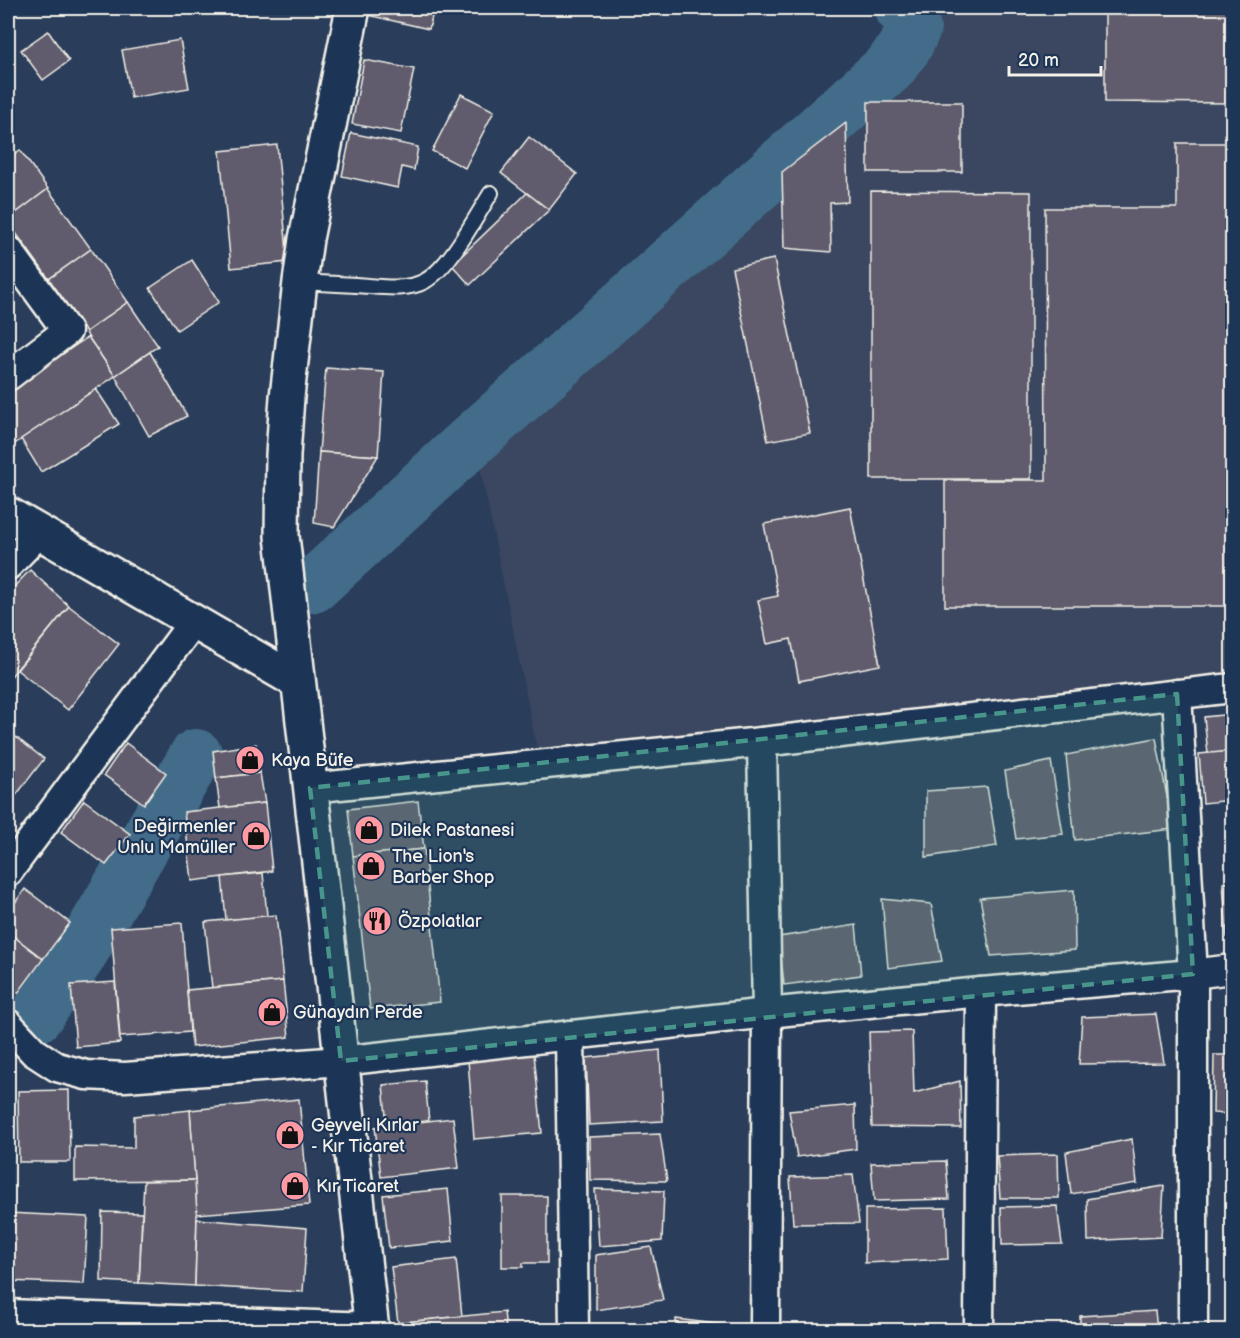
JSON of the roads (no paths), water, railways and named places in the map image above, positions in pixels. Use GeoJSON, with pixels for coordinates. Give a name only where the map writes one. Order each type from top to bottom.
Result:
{"type":"FeatureCollection","features":[{"type":"Feature","properties":{"kind":"main road"},"geometry":{"type":"LineString","coordinates":[[353,8],[306,239],[300,282],[287,397],[282,525],[372,1329]]}},
{"type":"Feature","properties":{"kind":"main road"},"geometry":{"type":"LineString","coordinates":[[8,514],[298,682]]}},
{"type":"Feature","properties":{"kind":"street"},"geometry":{"type":"LineString","coordinates":[[8,250],[67,331],[8,376]]}},
{"type":"Feature","properties":{"kind":"street"},"geometry":{"type":"LineString","coordinates":[[8,565],[40,532]]}},
{"type":"Feature","properties":{"kind":"street"},"geometry":{"type":"LineString","coordinates":[[8,872],[194,621]]}},
{"type":"Feature","properties":{"kind":"street"},"geometry":{"type":"LineString","coordinates":[[310,788],[762,742],[1233,688]]}},
{"type":"Feature","properties":{"kind":"street"},"geometry":{"type":"LineString","coordinates":[[1177,694],[1193,974],[1193,1330]]}},
{"type":"Feature","properties":{"kind":"street"},"geometry":{"type":"LineString","coordinates":[[762,742],[767,1013],[765,1330]]}},
{"type":"Feature","properties":{"kind":"street"},"geometry":{"type":"LineString","coordinates":[[8,1024],[34,1052],[57,1067],[86,1075],[125,1077],[341,1061],[767,1013],[1233,969]]}},
{"type":"Feature","properties":{"kind":"street"},"geometry":{"type":"LineString","coordinates":[[979,1330],[981,992]]}},
{"type":"Feature","properties":{"kind":"street"},"geometry":{"type":"LineString","coordinates":[[570,1035],[574,1330]]}},
{"type":"Feature","properties":{"kind":"street"},"geometry":{"type":"LineString","coordinates":[[8,1314],[372,1329]]}},
{"type":"Feature","properties":{"kind":"lane"},"geometry":{"type":"LineString","coordinates":[[300,282],[407,287],[423,282],[435,274],[454,251],[491,193]]}},
{"type":"Feature","properties":{"kind":"waterway"},"geometry":{"type":"LineString","coordinates":[[313,586],[469,443],[890,67],[906,45],[914,28],[909,15],[901,8]]}},
{"type":"Feature","properties":{"kind":"waterway"},"geometry":{"type":"LineString","coordinates":[[36,1016],[77,959],[196,756]]}},
{"type":"Feature","properties":{"kind":"place","name":"Kaya Büfe"},"geometry":{"type":"Point","coordinates":[250,760]}},
{"type":"Feature","properties":{"kind":"place","name":"Dilek Pastanesi"},"geometry":{"type":"Point","coordinates":[369,830]}},
{"type":"Feature","properties":{"kind":"place","name":"Değirmenler Unlu Mamüller"},"geometry":{"type":"Point","coordinates":[256,836]}},
{"type":"Feature","properties":{"kind":"place","name":"The Lion's Barber Shop"},"geometry":{"type":"Point","coordinates":[371,866]}},
{"type":"Feature","properties":{"kind":"place","name":"Özpolatlar"},"geometry":{"type":"Point","coordinates":[377,921]}},
{"type":"Feature","properties":{"kind":"place","name":"Günaydın Perde"},"geometry":{"type":"Point","coordinates":[272,1012]}},
{"type":"Feature","properties":{"kind":"place","name":"Geyveli Kırlar - Kır Ticaret"},"geometry":{"type":"Point","coordinates":[290,1135]}},
{"type":"Feature","properties":{"kind":"place","name":"Kır Ticaret"},"geometry":{"type":"Point","coordinates":[295,1186]}}]}
